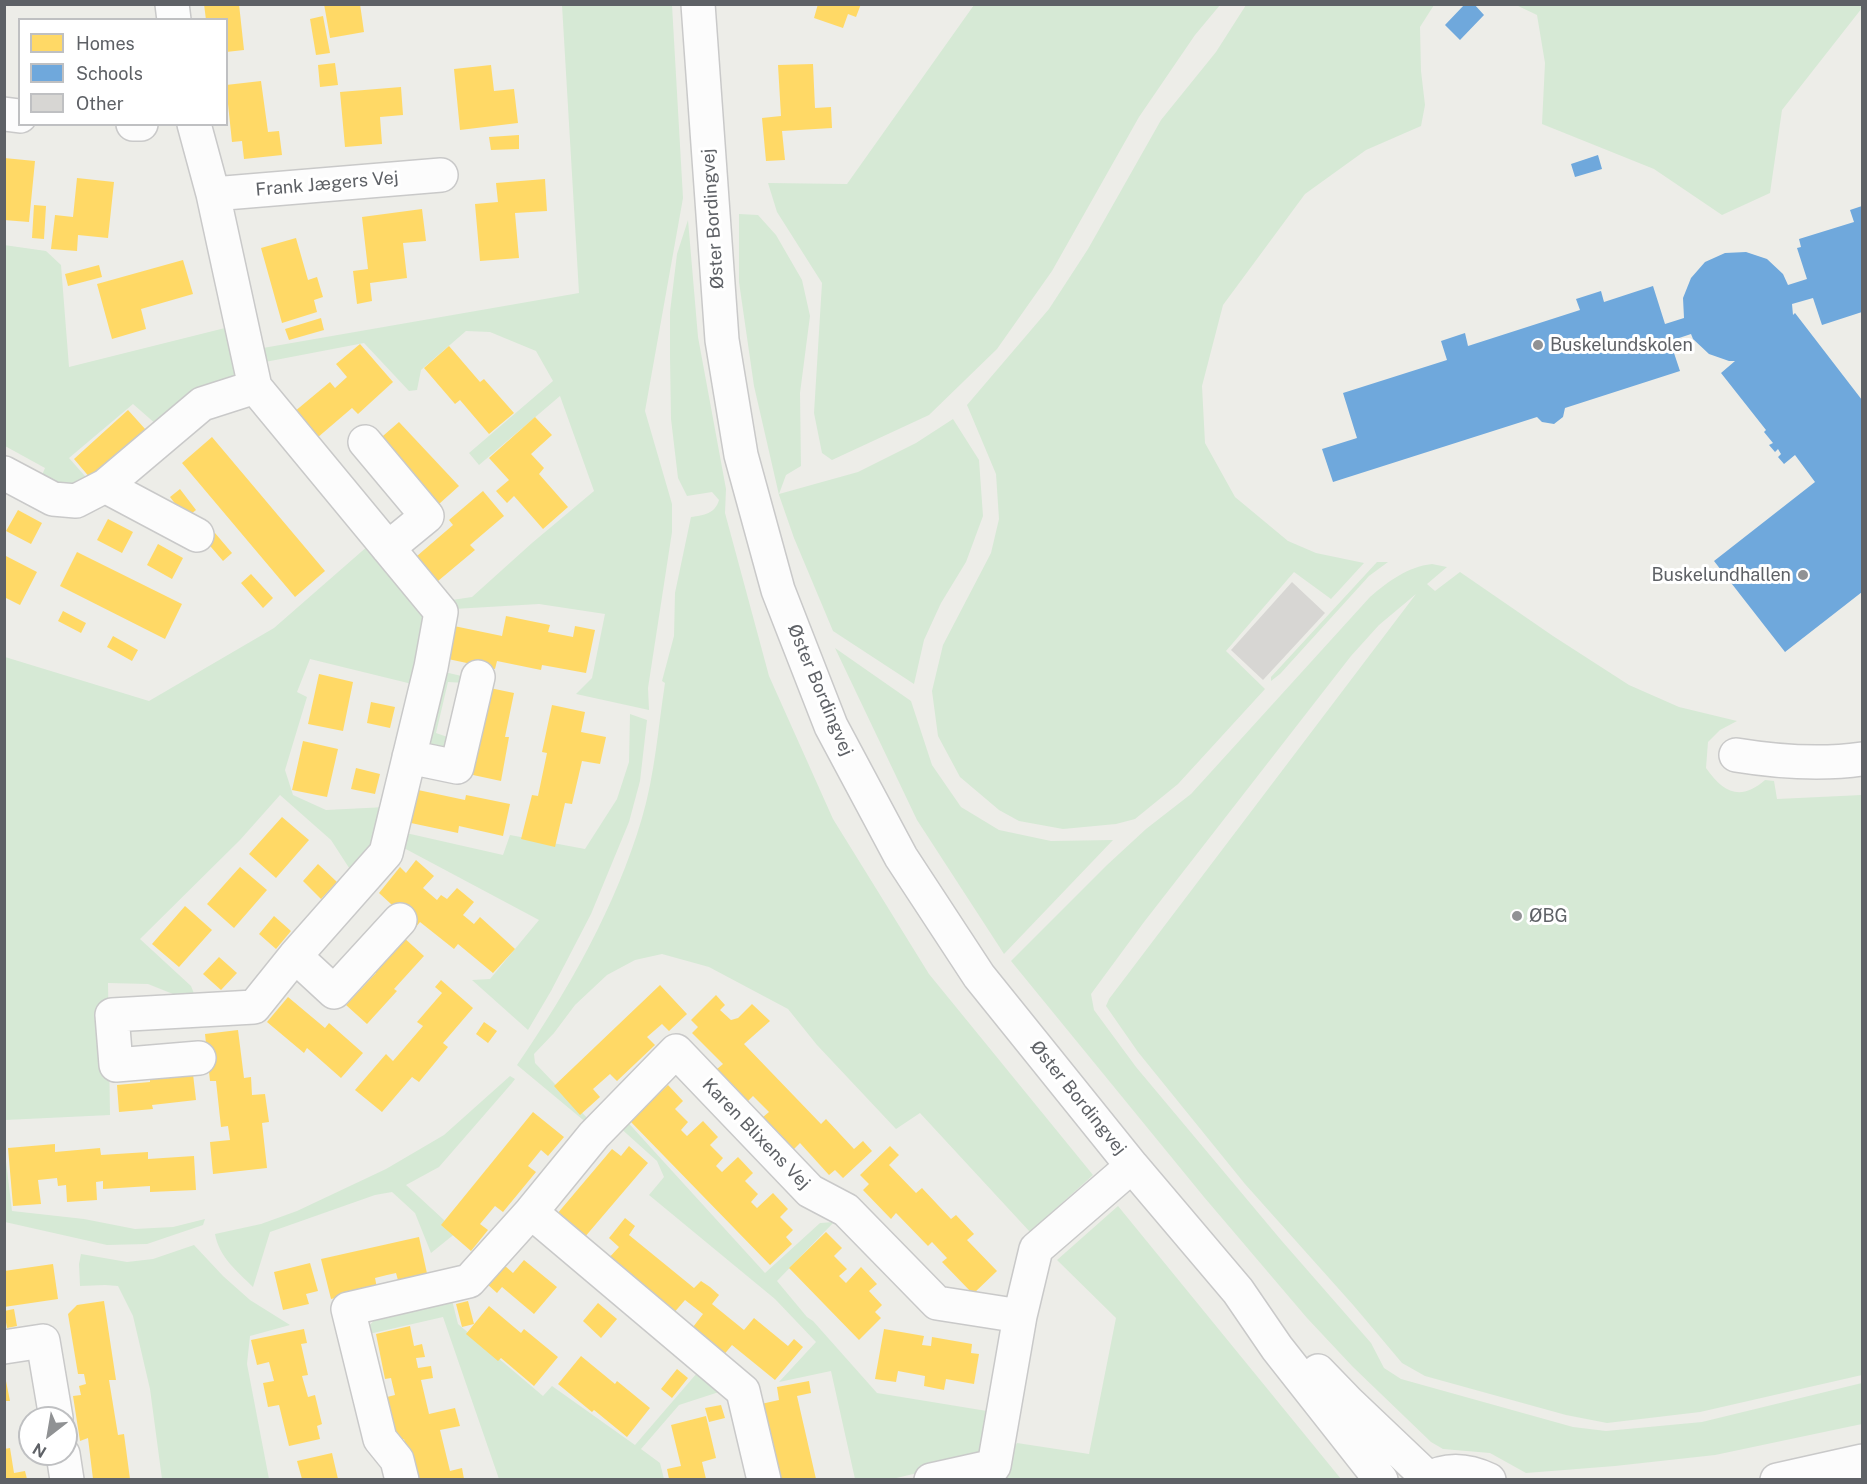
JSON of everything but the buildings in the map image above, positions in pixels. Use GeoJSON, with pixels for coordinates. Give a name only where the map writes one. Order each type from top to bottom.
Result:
{"type":"FeatureCollection","features":[{"type":"Feature","properties":{"kind":"street","name":"Øster Bordingvej"},"geometry":{"type":"LineString","coordinates":[[699,4],[722,340],[741,455],[778,590],[831,726],[901,857],[979,976],[1132,1166],[1238,1291],[1427,1479]]}},
{"type":"Feature","properties":{"kind":"street"},"geometry":{"type":"LineString","coordinates":[[195,126],[213,194],[255,387],[441,612],[387,852],[295,956],[254,1007],[112,1015],[116,1065],[199,1058]]}},
{"type":"Feature","properties":{"kind":"street","name":"Frank Jægers Vej"},"geometry":{"type":"LineString","coordinates":[[213,194],[441,175]]}},
{"type":"Feature","properties":{"kind":"street"},"geometry":{"type":"LineString","coordinates":[[4,473],[53,499],[76,501],[105,486],[202,404],[255,387]]}},
{"type":"Feature","properties":{"kind":"street"},"geometry":{"type":"LineString","coordinates":[[365,442],[427,516],[388,548]]}},
{"type":"Feature","properties":{"kind":"street"},"geometry":{"type":"LineString","coordinates":[[105,486],[197,536]]}},
{"type":"Feature","properties":{"kind":"street"},"geometry":{"type":"LineString","coordinates":[[409,757],[457,767],[478,677]]}},
{"type":"Feature","properties":{"kind":"street"},"geometry":{"type":"LineString","coordinates":[[1736,755],[1777,761],[1832,763],[1863,759]]}},
{"type":"Feature","properties":{"kind":"street"},"geometry":{"type":"LineString","coordinates":[[295,956],[334,992],[400,920]]}},
{"type":"Feature","properties":{"kind":"street","name":"Karen Blixens Vej"},"geometry":{"type":"LineString","coordinates":[[402,1479],[398,1460],[380,1439],[348,1309],[469,1281],[531,1212],[594,1135],[676,1051],[810,1191],[846,1210],[938,1303],[1020,1316]]}},
{"type":"Feature","properties":{"kind":"street"},"geometry":{"type":"LineString","coordinates":[[931,1479],[994,1466],[1020,1316],[1036,1249],[1132,1166]]}},
{"type":"Feature","properties":{"kind":"street"},"geometry":{"type":"LineString","coordinates":[[531,1212],[743,1391],[764,1479]]}},
{"type":"Feature","properties":{"kind":"street","name":"Øster Bordingvej"},"geometry":{"type":"LineString","coordinates":[[1238,1291],[1277,1348],[1381,1479]]}},
{"type":"Feature","properties":{"kind":"street"},"geometry":{"type":"LineString","coordinates":[[4,1347],[43,1341],[54,1406]]}},
{"type":"Feature","properties":{"kind":"street"},"geometry":{"type":"LineString","coordinates":[[1777,1479],[1863,1461]]}},
{"type":"Feature","properties":{"kind":"street"},"geometry":{"type":"LineString","coordinates":[[1427,1479],[1442,1473],[1457,1471],[1473,1473],[1489,1479]]}},
{"type":"Feature","properties":{"kind":"green space"},"geometry":{"type":"Polygon","coordinates":[[[1862,4],[1862,8],[1782,110],[1770,193],[1722,215],[1654,169],[1542,124],[1545,63],[1537,15],[1516,5],[1862,4]]]}},
{"type":"Feature","properties":{"kind":"green space"},"geometry":{"type":"Polygon","coordinates":[[[562,5],[672,5],[683,198],[645,411],[672,504],[672,532],[648,688],[649,710],[576,694],[592,678],[605,614],[539,604],[454,609],[452,600],[472,597],[594,491],[560,396],[479,465],[469,453],[553,381],[536,351],[490,332],[466,331],[421,370],[417,390],[409,391],[364,343],[265,362],[263,348],[579,293],[562,5]]]}},
{"type":"Feature","properties":{"kind":"green space"},"geometry":{"type":"Polygon","coordinates":[[[974,5],[1220,5],[1195,35],[1139,117],[1052,271],[997,349],[929,415],[832,460],[822,453],[814,413],[822,283],[777,212],[768,183],[847,184],[974,5]]]}},
{"type":"Feature","properties":{"kind":"green space"},"geometry":{"type":"Polygon","coordinates":[[[1246,5],[1434,5],[1420,27],[1421,71],[1425,105],[1421,126],[1366,150],[1305,194],[1223,305],[1202,386],[1205,443],[1235,497],[1288,541],[1316,553],[1364,563],[1331,599],[1294,572],[1226,651],[1265,689],[1178,784],[1135,819],[1116,824],[1063,829],[1019,821],[999,810],[960,777],[938,736],[932,691],[943,645],[991,553],[999,519],[996,474],[967,405],[1049,309],[1088,249],[1161,120],[1216,52],[1246,5]]]}},
{"type":"Feature","properties":{"kind":"green space"},"geometry":{"type":"Polygon","coordinates":[[[739,214],[758,215],[776,235],[802,280],[810,316],[800,393],[801,466],[786,475],[779,494],[858,472],[916,443],[953,419],[979,460],[983,516],[966,562],[941,603],[924,640],[914,684],[833,631],[794,538],[779,495],[754,386],[739,282],[739,214]]]}},
{"type":"Feature","properties":{"kind":"green space"},"geometry":{"type":"Polygon","coordinates":[[[688,220],[698,337],[726,489],[725,513],[769,676],[833,819],[929,974],[1093,1175],[1030,1232],[920,1113],[896,1129],[817,1045],[788,1009],[709,967],[662,954],[635,960],[607,975],[575,1005],[554,1033],[534,1054],[535,1063],[590,1121],[588,1124],[517,1065],[573,977],[605,915],[631,851],[642,818],[653,768],[665,683],[662,681],[674,636],[675,593],[691,517],[712,511],[719,500],[712,492],[687,496],[678,478],[671,419],[670,312],[677,254],[688,220]]]}},
{"type":"Feature","properties":{"kind":"green space"},"geometry":{"type":"Polygon","coordinates":[[[4,245],[46,251],[61,265],[69,367],[233,326],[245,376],[157,425],[133,404],[69,458],[92,484],[74,493],[39,482],[45,468],[5,446],[4,245]]]}},
{"type":"Feature","properties":{"kind":"green space"},"geometry":{"type":"Polygon","coordinates":[[[369,545],[429,617],[412,684],[310,659],[297,692],[307,697],[285,770],[293,795],[326,810],[386,807],[376,853],[353,874],[331,840],[280,795],[240,840],[140,939],[191,986],[195,996],[178,996],[148,984],[108,983],[110,1115],[5,1120],[5,657],[149,701],[274,628],[369,545]]]}},
{"type":"Feature","properties":{"kind":"green space"},"geometry":{"type":"Polygon","coordinates":[[[1377,562],[1388,562],[1369,576],[1280,674],[1271,681],[1271,677],[1377,562]]]}},
{"type":"Feature","properties":{"kind":"green space","name":"ØBG"},"geometry":{"type":"Polygon","coordinates":[[[1432,564],[1447,567],[1427,584],[1435,591],[1460,572],[1629,685],[1679,707],[1737,721],[1720,730],[1708,742],[1706,768],[1726,788],[1732,791],[1748,791],[1765,780],[1774,781],[1777,799],[1862,795],[1862,1375],[1700,1412],[1607,1423],[1566,1415],[1425,1376],[1402,1363],[1245,1184],[1138,1052],[1106,1006],[1109,999],[1416,594],[1379,625],[1351,656],[1144,922],[1091,994],[1094,1010],[1136,1067],[1371,1343],[1384,1368],[1401,1379],[1573,1427],[1606,1431],[1702,1422],[1862,1383],[1862,1424],[1715,1455],[1526,1473],[1490,1453],[1443,1449],[1431,1442],[1353,1367],[1307,1318],[1204,1197],[1011,961],[1107,865],[1146,829],[1191,794],[1370,597],[1391,580],[1406,572],[1432,564]]]}},
{"type":"Feature","properties":{"kind":"green space"},"geometry":{"type":"Polygon","coordinates":[[[835,648],[911,701],[932,765],[961,807],[999,830],[1051,841],[1113,840],[1004,954],[917,820],[835,648]]]}},
{"type":"Feature","properties":{"kind":"green space"},"geometry":{"type":"Polygon","coordinates":[[[440,671],[466,677],[466,683],[448,682],[436,733],[453,739],[448,748],[430,748],[424,739],[440,671]]]}},
{"type":"Feature","properties":{"kind":"green space"},"geometry":{"type":"Polygon","coordinates":[[[630,714],[647,720],[640,781],[629,822],[591,914],[528,1030],[472,980],[490,979],[539,920],[402,847],[406,833],[503,855],[510,835],[585,849],[617,799],[629,762],[630,714]]]}},
{"type":"Feature","properties":{"kind":"green space"},"geometry":{"type":"Polygon","coordinates":[[[510,1076],[515,1079],[512,1083],[439,1167],[406,1185],[457,1232],[431,1253],[415,1213],[392,1192],[375,1195],[270,1232],[253,1287],[220,1250],[215,1234],[261,1224],[297,1211],[386,1169],[444,1135],[510,1076]]]}},
{"type":"Feature","properties":{"kind":"green space"},"geometry":{"type":"Polygon","coordinates":[[[623,1117],[765,1273],[820,1223],[834,1222],[777,1281],[877,1393],[993,1412],[988,1444],[973,1460],[892,1479],[855,1479],[831,1371],[779,1382],[816,1342],[775,1299],[649,1195],[664,1177],[657,1161],[617,1125],[623,1117]]]}},
{"type":"Feature","properties":{"kind":"green space"},"geometry":{"type":"Polygon","coordinates":[[[4,1145],[12,1211],[84,1219],[135,1229],[173,1227],[205,1219],[203,1225],[147,1244],[107,1245],[5,1222],[4,1145]]]}},
{"type":"Feature","properties":{"kind":"green space"},"geometry":{"type":"Polygon","coordinates":[[[1118,1206],[1341,1479],[992,1480],[1017,1443],[1089,1454],[1116,1318],[1057,1260],[1118,1206]]]}},
{"type":"Feature","properties":{"kind":"green space"},"geometry":{"type":"Polygon","coordinates":[[[194,1245],[250,1300],[290,1325],[250,1336],[247,1364],[269,1479],[162,1479],[150,1389],[133,1316],[118,1286],[80,1286],[81,1254],[127,1262],[153,1259],[194,1245]]]}},
{"type":"Feature","properties":{"kind":"green space"},"geometry":{"type":"Polygon","coordinates":[[[452,1300],[458,1324],[543,1396],[552,1386],[635,1445],[697,1373],[722,1391],[679,1405],[641,1449],[660,1463],[664,1479],[499,1479],[443,1317],[369,1334],[368,1327],[378,1316],[452,1300]]]}},
{"type":"Feature","properties":{"kind":"place","name":"Buskelundskolen"},"geometry":{"type":"Point","coordinates":[1538,345]}},
{"type":"Feature","properties":{"kind":"place","name":"Buskelundhallen"},"geometry":{"type":"Point","coordinates":[1803,575]}},
{"type":"Feature","properties":{"kind":"place","name":"ØBG"},"geometry":{"type":"Point","coordinates":[1517,916]}}]}
